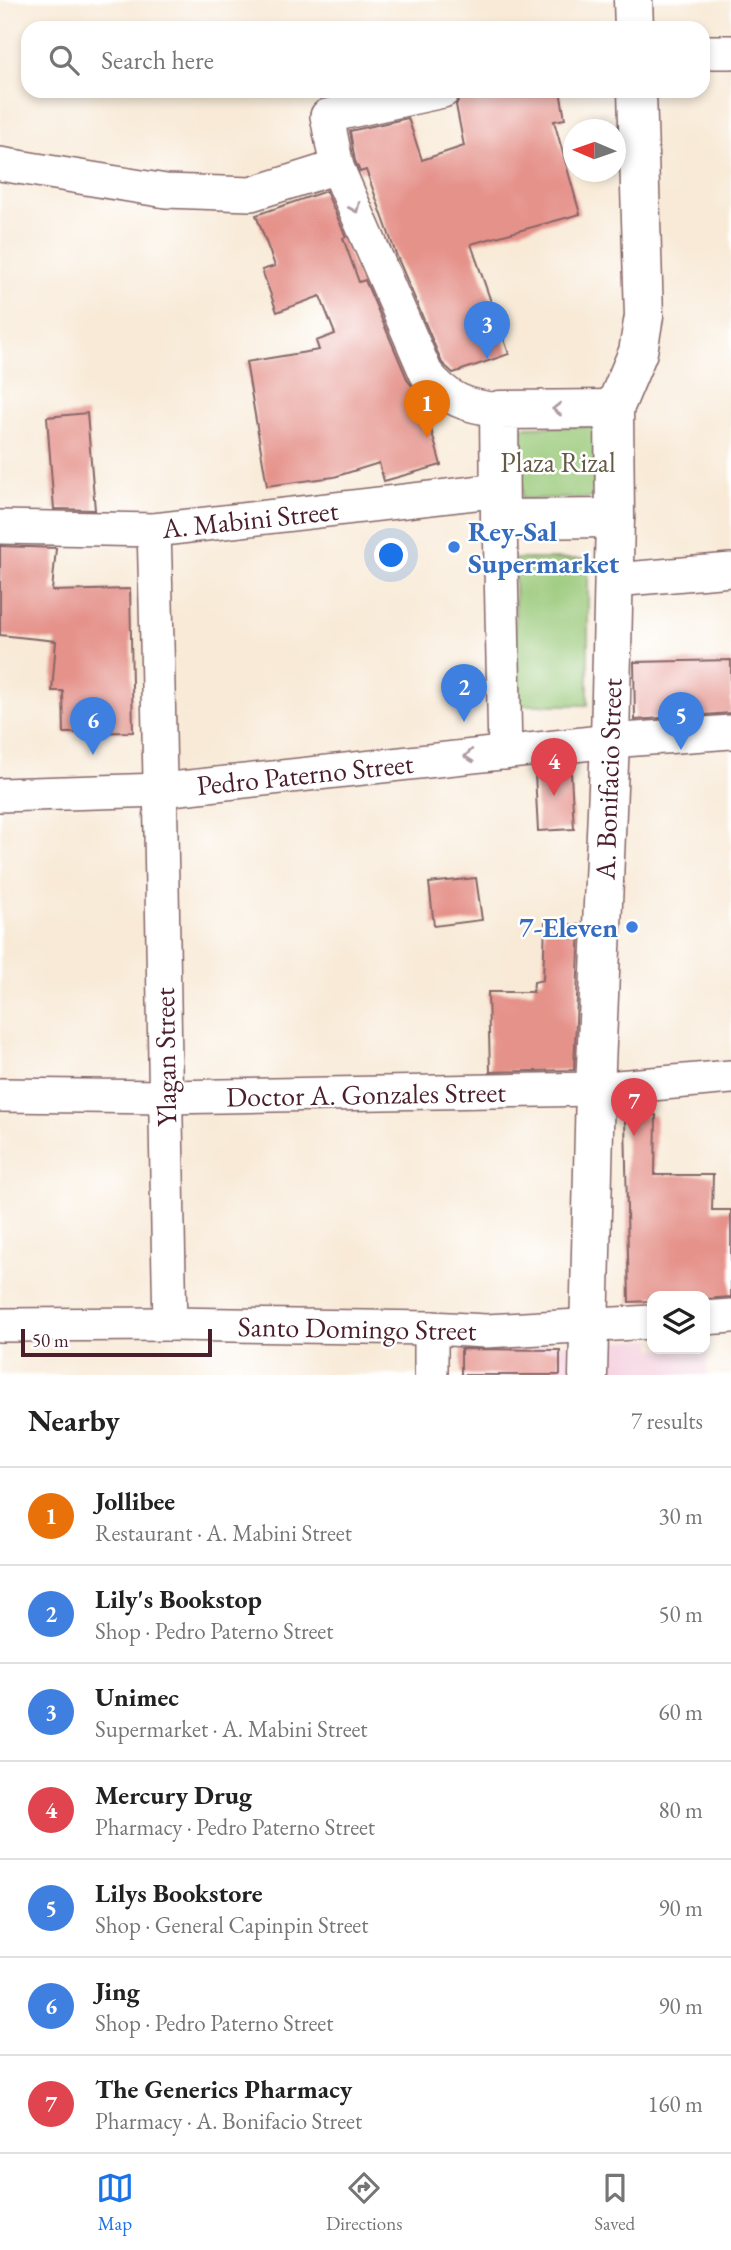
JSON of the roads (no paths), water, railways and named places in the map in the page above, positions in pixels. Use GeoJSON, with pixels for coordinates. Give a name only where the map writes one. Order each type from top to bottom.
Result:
{"type":"FeatureCollection","features":[{"type":"Feature","properties":{"kind":"main road"},"geometry":{"type":"LineString","coordinates":[[633,0],[634,21]]}},
{"type":"Feature","properties":{"kind":"main road"},"geometry":{"type":"LineString","coordinates":[[615,518],[500,504],[499,410],[614,409],[638,352],[644,316],[637,98]]}},
{"type":"Feature","properties":{"kind":"main road","name":"A. Bonifacio Street"},"geometry":{"type":"LineString","coordinates":[[588,1375],[595,1089],[610,741],[615,518],[614,409]]}},
{"type":"Feature","properties":{"kind":"street"},"geometry":{"type":"LineString","coordinates":[[710,52],[731,52]]}},
{"type":"Feature","properties":{"kind":"street"},"geometry":{"type":"LineString","coordinates":[[411,98],[327,116],[337,167],[426,373],[439,389],[457,401],[499,410]]}},
{"type":"Feature","properties":{"kind":"street"},"geometry":{"type":"LineString","coordinates":[[0,164],[166,191],[251,194],[337,167]]}},
{"type":"Feature","properties":{"kind":"street"},"geometry":{"type":"LineString","coordinates":[[500,504],[505,752]]}},
{"type":"Feature","properties":{"kind":"street","name":"A. Mabini Street"},"geometry":{"type":"LineString","coordinates":[[0,527],[154,530],[500,504]]}},
{"type":"Feature","properties":{"kind":"street","name":"Ylagan Street"},"geometry":{"type":"LineString","coordinates":[[154,530],[162,790],[170,1324]]}},
{"type":"Feature","properties":{"kind":"street"},"geometry":{"type":"LineString","coordinates":[[614,580],[731,570]]}},
{"type":"Feature","properties":{"kind":"street","name":"Pedro Paterno Street"},"geometry":{"type":"LineString","coordinates":[[0,795],[162,790],[610,741],[731,733]]}},
{"type":"Feature","properties":{"kind":"street","name":"Doctor A. Gonzales Street"},"geometry":{"type":"LineString","coordinates":[[0,1095],[165,1097],[595,1089],[731,1077]]}},
{"type":"Feature","properties":{"kind":"street"},"geometry":{"type":"LineString","coordinates":[[710,1318],[731,1316]]}},
{"type":"Feature","properties":{"kind":"street","name":"Santo Domingo Street"},"geometry":{"type":"LineString","coordinates":[[0,1325],[170,1324],[486,1331],[647,1322]]}},
{"type":"Feature","properties":{"kind":"street"},"geometry":{"type":"LineString","coordinates":[[431,1328],[431,1375]]}},
{"type":"Feature","properties":{"kind":"place","name":"Unimec"},"geometry":{"type":"Point","coordinates":[487,359]}},
{"type":"Feature","properties":{"kind":"place","name":"Jollibee"},"geometry":{"type":"Point","coordinates":[427,438]}},
{"type":"Feature","properties":{"kind":"place","name":"Rey-Sal Supermarket"},"geometry":{"type":"Point","coordinates":[454,547]}},
{"type":"Feature","properties":{"kind":"place","name":"Lily's Bookstop"},"geometry":{"type":"Point","coordinates":[464,722]}},
{"type":"Feature","properties":{"kind":"place","name":"Lilys Bookstore"},"geometry":{"type":"Point","coordinates":[681,750]}},
{"type":"Feature","properties":{"kind":"place","name":"Jing"},"geometry":{"type":"Point","coordinates":[93,755]}},
{"type":"Feature","properties":{"kind":"place","name":"Mercury Drug"},"geometry":{"type":"Point","coordinates":[554,796]}},
{"type":"Feature","properties":{"kind":"place","name":"7-Eleven"},"geometry":{"type":"Point","coordinates":[632,927]}},
{"type":"Feature","properties":{"kind":"place","name":"The Generics Pharmacy"},"geometry":{"type":"Point","coordinates":[634,1136]}},
{"type":"Feature","properties":{"kind":"park label","name":"Plaza Rizal"},"geometry":{"type":"Point","coordinates":[558,462]}}]}
